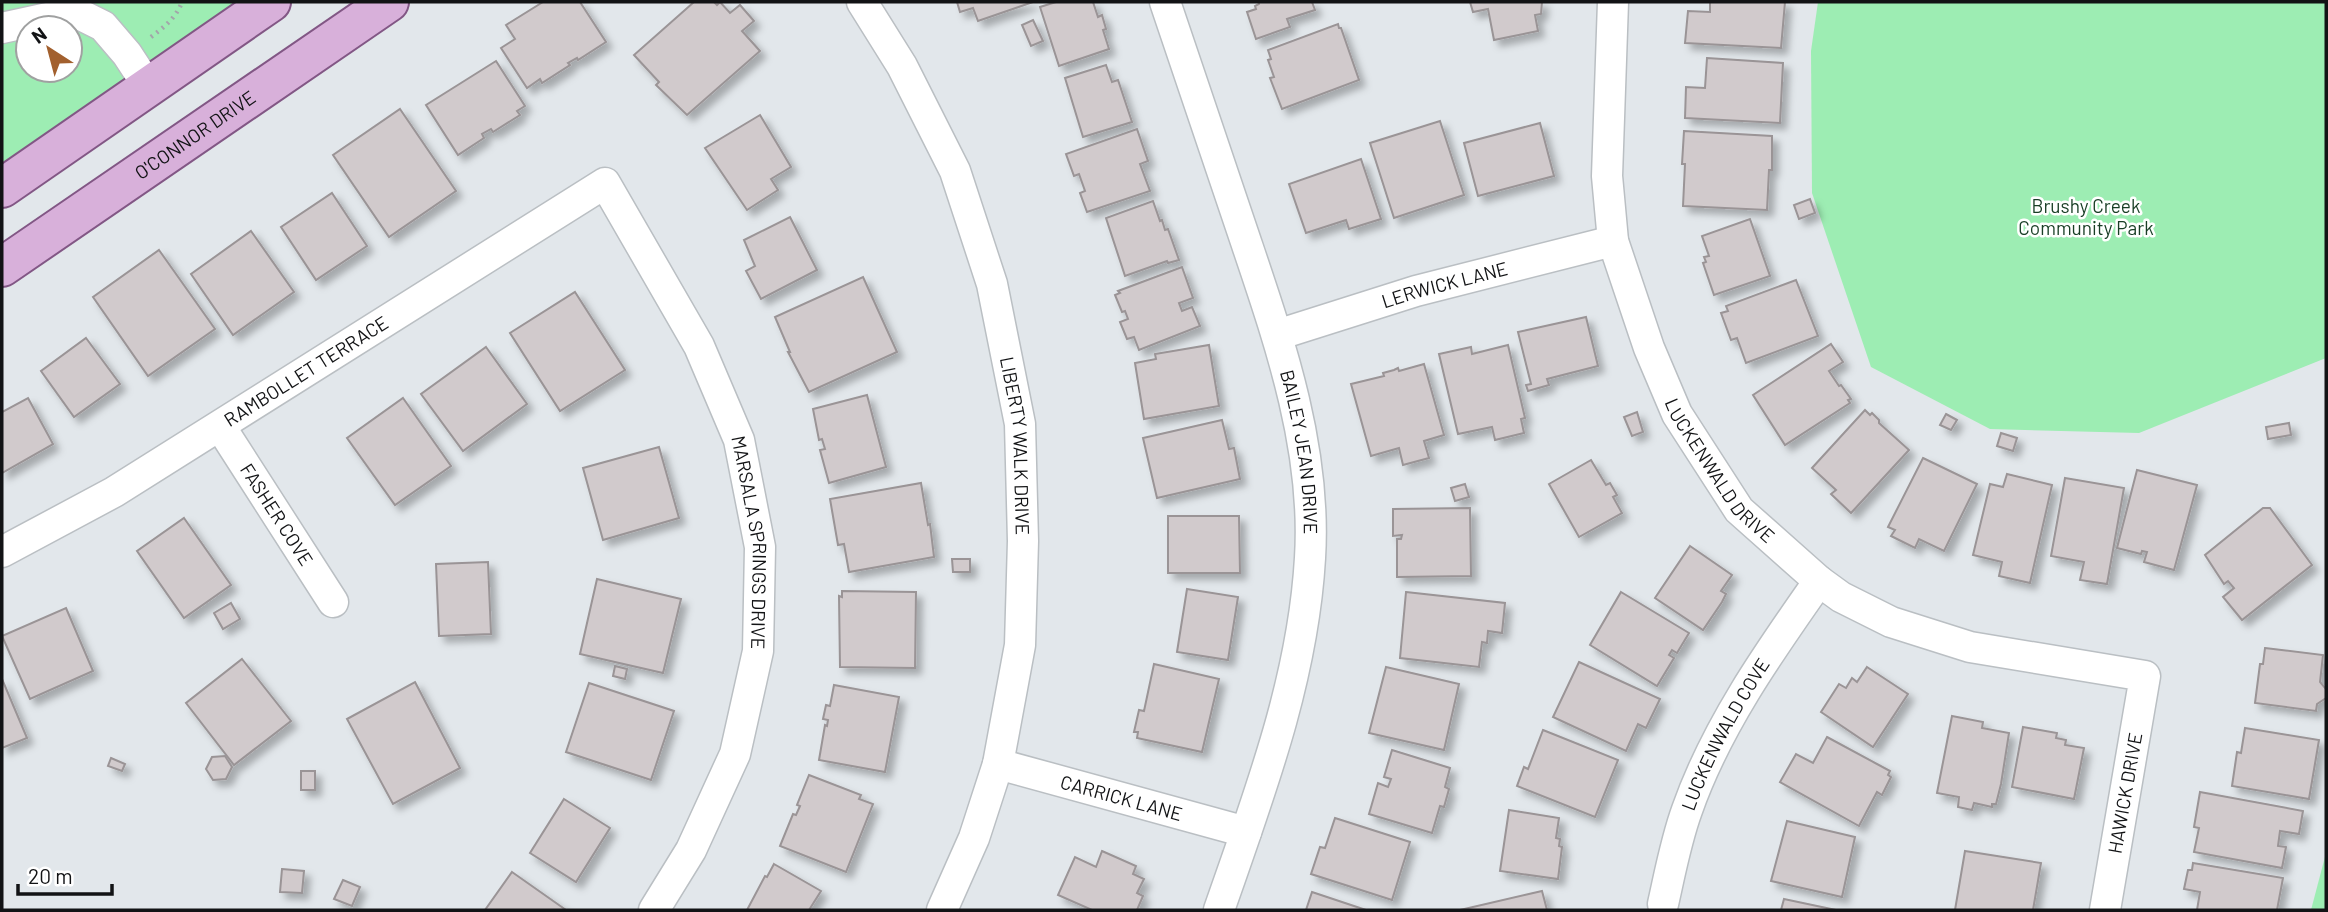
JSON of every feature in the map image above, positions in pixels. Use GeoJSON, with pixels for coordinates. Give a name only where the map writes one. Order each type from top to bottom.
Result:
{"type":"FeatureCollection","features":[{"type":"Feature","properties":{"kind":"main road"},"geometry":{"type":"LineString","coordinates":[[2,188],[271,2]]}},
{"type":"Feature","properties":{"kind":"main road","name":"O'CONNOR DRIVE"},"geometry":{"type":"LineString","coordinates":[[2,267],[389,2]]}},
{"type":"Feature","properties":{"kind":"street","name":"LIBERTY WALK DRIVE"},"geometry":{"type":"LineString","coordinates":[[862,2],[902,66],[955,171],[992,284],[1020,424],[1023,541],[1020,645],[998,764],[974,838],[942,910]]}},
{"type":"Feature","properties":{"kind":"street","name":"BAILEY JEAN DRIVE"},"geometry":{"type":"LineString","coordinates":[[1165,2],[1278,335],[1298,418],[1311,531],[1296,664],[1284,718],[1219,910]]}},
{"type":"Feature","properties":{"kind":"street","name":"LUCKENWALD DRIVE"},"geometry":{"type":"LineString","coordinates":[[1613,2],[1607,176],[1613,241],[1649,348],[1677,414],[1739,510],[1819,581],[1841,597],[1891,622],[1969,648],[2145,676]]}},
{"type":"Feature","properties":{"kind":"street"},"geometry":{"type":"LineString","coordinates":[[2,28],[75,12],[103,26],[127,54],[148,86]]}},
{"type":"Feature","properties":{"kind":"street","name":"RAMBOLLET TERRACE"},"geometry":{"type":"LineString","coordinates":[[2,552],[114,492],[605,183]]}},
{"type":"Feature","properties":{"kind":"street","name":"MARSALA SPRINGS DRIVE"},"geometry":{"type":"LineString","coordinates":[[605,183],[699,346],[739,440],[760,547],[758,651],[735,754],[691,850],[654,910]]}},
{"type":"Feature","properties":{"kind":"street","name":"LERWICK LANE"},"geometry":{"type":"LineString","coordinates":[[1278,335],[1416,292],[1613,241]]}},
{"type":"Feature","properties":{"kind":"street","name":"FASHER COVE"},"geometry":{"type":"LineString","coordinates":[[220,426],[333,602]]}},
{"type":"Feature","properties":{"kind":"street","name":"LUCKENWALD COVE"},"geometry":{"type":"LineString","coordinates":[[1663,904],[1686,810],[1712,751],[1780,637],[1819,581]]}},
{"type":"Feature","properties":{"kind":"street","name":"HAWICK DRIVE"},"geometry":{"type":"LineString","coordinates":[[2105,910],[2145,676]]}},
{"type":"Feature","properties":{"kind":"street","name":"CARRICK LANE"},"geometry":{"type":"LineString","coordinates":[[998,764],[1246,832]]}},
{"type":"Feature","properties":{"kind":"path"},"geometry":{"type":"LineString","coordinates":[[142,44],[167,25],[182,2]]}},
{"type":"Feature","properties":{"kind":"green space"},"geometry":{"type":"Polygon","coordinates":[[[2,2],[237,2],[2,163],[2,2]]]}},
{"type":"Feature","properties":{"kind":"green space","name":"Brushy Creek Community Park"},"geometry":{"type":"Polygon","coordinates":[[[1818,2],[2326,2],[2326,358],[2139,433],[1990,429],[1871,367],[1812,193],[1811,51],[1818,2]]]}},
{"type":"Feature","properties":{"kind":"green space"},"geometry":{"type":"Polygon","coordinates":[[[2326,853],[2326,910],[2311,910],[2326,853]]]}},
{"type":"Feature","properties":{"kind":"building"},"geometry":{"type":"Polygon","coordinates":[[[543,2],[580,2],[606,42],[578,60],[577,58],[568,63],[570,65],[542,83],[540,79],[527,88],[501,48],[515,39],[506,25],[543,2]]]}},
{"type":"Feature","properties":{"kind":"building"},"geometry":{"type":"Polygon","coordinates":[[[694,2],[714,2],[717,5],[720,2],[730,13],[740,5],[754,21],[742,31],[760,51],[687,115],[656,85],[659,82],[634,55],[694,2]]]}},
{"type":"Feature","properties":{"kind":"building"},"geometry":{"type":"Polygon","coordinates":[[[957,2],[1033,2],[978,21],[973,8],[960,12],[957,2]]]}},
{"type":"Feature","properties":{"kind":"building"},"geometry":{"type":"Polygon","coordinates":[[[1056,2],[1093,2],[1098,17],[1102,15],[1109,49],[1059,66],[1040,7],[1056,2]]]}},
{"type":"Feature","properties":{"kind":"building"},"geometry":{"type":"Polygon","coordinates":[[[1259,2],[1312,2],[1315,10],[1287,19],[1290,27],[1256,39],[1247,12],[1256,9],[1255,6],[1259,2]]]}},
{"type":"Feature","properties":{"kind":"building"},"geometry":{"type":"Polygon","coordinates":[[[1470,2],[1542,2],[1541,14],[1535,15],[1538,31],[1494,40],[1488,9],[1473,12],[1470,2]]]}},
{"type":"Feature","properties":{"kind":"building"},"geometry":{"type":"Polygon","coordinates":[[[1710,2],[1785,2],[1781,48],[1685,43],[1688,11],[1710,12],[1710,2]]]}},
{"type":"Feature","properties":{"kind":"building"},"geometry":{"type":"Polygon","coordinates":[[[1033,20],[1043,41],[1031,46],[1022,25],[1033,20]]]}},
{"type":"Feature","properties":{"kind":"building"},"geometry":{"type":"Polygon","coordinates":[[[1338,24],[1359,80],[1282,109],[1270,78],[1274,77],[1268,60],[1271,59],[1268,50],[1338,24]]]}},
{"type":"Feature","properties":{"kind":"building"},"geometry":{"type":"Polygon","coordinates":[[[1707,58],[1783,63],[1780,123],[1685,118],[1686,87],[1705,88],[1707,58]]]}},
{"type":"Feature","properties":{"kind":"building"},"geometry":{"type":"Polygon","coordinates":[[[496,61],[525,106],[517,111],[520,115],[493,132],[491,129],[482,134],[484,138],[458,155],[426,105],[496,61]]]}},
{"type":"Feature","properties":{"kind":"building"},"geometry":{"type":"Polygon","coordinates":[[[1106,65],[1112,82],[1118,80],[1132,122],[1083,137],[1065,78],[1106,65]]]}},
{"type":"Feature","properties":{"kind":"building"},"geometry":{"type":"Polygon","coordinates":[[[400,109],[456,191],[389,237],[333,155],[400,109]]]}},
{"type":"Feature","properties":{"kind":"building"},"geometry":{"type":"Polygon","coordinates":[[[760,115],[791,167],[771,179],[778,190],[747,210],[705,148],[760,115]]]}},
{"type":"Feature","properties":{"kind":"building"},"geometry":{"type":"Polygon","coordinates":[[[1440,121],[1464,195],[1394,218],[1370,143],[1440,121]]]}},
{"type":"Feature","properties":{"kind":"building"},"geometry":{"type":"Polygon","coordinates":[[[1540,123],[1554,176],[1478,196],[1464,143],[1540,123]]]}},
{"type":"Feature","properties":{"kind":"building"},"geometry":{"type":"Polygon","coordinates":[[[1137,129],[1148,161],[1140,164],[1150,191],[1087,212],[1080,193],[1085,191],[1079,174],[1074,176],[1066,154],[1137,129]]]}},
{"type":"Feature","properties":{"kind":"building"},"geometry":{"type":"Polygon","coordinates":[[[1684,131],[1772,136],[1772,170],[1769,170],[1767,210],[1683,206],[1684,131]]]}},
{"type":"Feature","properties":{"kind":"building"},"geometry":{"type":"Polygon","coordinates":[[[1361,159],[1381,219],[1349,229],[1346,220],[1306,233],[1289,184],[1361,159]]]}},
{"type":"Feature","properties":{"kind":"building"},"geometry":{"type":"Polygon","coordinates":[[[332,193],[367,246],[316,280],[281,227],[332,193]]]}},
{"type":"Feature","properties":{"kind":"building"},"geometry":{"type":"Polygon","coordinates":[[[1810,199],[1815,213],[1799,219],[1794,205],[1810,199]]]}},
{"type":"Feature","properties":{"kind":"building"},"geometry":{"type":"Polygon","coordinates":[[[1153,201],[1160,221],[1162,220],[1165,230],[1168,229],[1179,260],[1167,261],[1125,276],[1106,218],[1153,201]]]}},
{"type":"Feature","properties":{"kind":"building"},"geometry":{"type":"Polygon","coordinates":[[[790,217],[817,270],[761,299],[746,271],[755,266],[744,240],[790,217]]]}},
{"type":"Feature","properties":{"kind":"building"},"geometry":{"type":"Polygon","coordinates":[[[1750,219],[1770,276],[1714,295],[1703,263],[1706,262],[1704,257],[1709,256],[1702,236],[1750,219]]]}},
{"type":"Feature","properties":{"kind":"building"},"geometry":{"type":"Polygon","coordinates":[[[251,231],[294,292],[233,335],[191,274],[251,231]]]}},
{"type":"Feature","properties":{"kind":"building"},"geometry":{"type":"Polygon","coordinates":[[[159,250],[215,329],[148,376],[93,297],[159,250]]]}},
{"type":"Feature","properties":{"kind":"building"},"geometry":{"type":"Polygon","coordinates":[[[1182,267],[1193,298],[1179,303],[1182,311],[1192,307],[1200,326],[1139,350],[1134,337],[1127,339],[1120,322],[1128,319],[1115,295],[1120,293],[1118,291],[1182,267]]]}},
{"type":"Feature","properties":{"kind":"building"},"geometry":{"type":"Polygon","coordinates":[[[863,277],[897,352],[809,392],[788,352],[775,317],[863,277]]]}},
{"type":"Feature","properties":{"kind":"building"},"geometry":{"type":"Polygon","coordinates":[[[1796,280],[1818,336],[1746,363],[1737,338],[1731,340],[1721,313],[1728,311],[1726,306],[1796,280]]]}},
{"type":"Feature","properties":{"kind":"building"},"geometry":{"type":"Polygon","coordinates":[[[575,292],[625,370],[560,411],[510,333],[575,292]]]}},
{"type":"Feature","properties":{"kind":"building"},"geometry":{"type":"Polygon","coordinates":[[[1586,317],[1598,366],[1547,379],[1549,385],[1528,391],[1526,385],[1531,384],[1518,332],[1586,317]]]}},
{"type":"Feature","properties":{"kind":"building"},"geometry":{"type":"Polygon","coordinates":[[[86,338],[120,384],[74,417],[41,371],[86,338]]]}},
{"type":"Feature","properties":{"kind":"building"},"geometry":{"type":"Polygon","coordinates":[[[1831,344],[1843,362],[1829,371],[1851,399],[1848,400],[1850,403],[1785,445],[1753,395],[1831,344]]]}},
{"type":"Feature","properties":{"kind":"building"},"geometry":{"type":"Polygon","coordinates":[[[1209,345],[1219,406],[1144,419],[1135,363],[1156,359],[1155,354],[1209,345]]]}},
{"type":"Feature","properties":{"kind":"building"},"geometry":{"type":"Polygon","coordinates":[[[1508,345],[1525,418],[1521,419],[1524,433],[1495,440],[1492,427],[1458,434],[1439,354],[1471,347],[1472,354],[1508,345]]]}},
{"type":"Feature","properties":{"kind":"building"},"geometry":{"type":"Polygon","coordinates":[[[486,347],[527,404],[463,451],[421,394],[486,347]]]}},
{"type":"Feature","properties":{"kind":"building"},"geometry":{"type":"Polygon","coordinates":[[[1424,364],[1444,435],[1424,441],[1429,458],[1403,465],[1399,448],[1371,456],[1351,384],[1384,376],[1383,373],[1398,368],[1399,371],[1424,364]]]}},
{"type":"Feature","properties":{"kind":"building"},"geometry":{"type":"Polygon","coordinates":[[[867,395],[886,467],[829,483],[820,450],[825,449],[822,439],[819,440],[813,409],[867,395]]]}},
{"type":"Feature","properties":{"kind":"building"},"geometry":{"type":"Polygon","coordinates":[[[28,398],[53,444],[2,473],[2,412],[28,398]]]}},
{"type":"Feature","properties":{"kind":"building"},"geometry":{"type":"Polygon","coordinates":[[[403,398],[451,466],[395,505],[347,438],[403,398]]]}},
{"type":"Feature","properties":{"kind":"building"},"geometry":{"type":"Polygon","coordinates":[[[1865,410],[1870,415],[1872,413],[1879,423],[1909,450],[1851,513],[1831,494],[1836,490],[1812,468],[1865,410]]]}},
{"type":"Feature","properties":{"kind":"building"},"geometry":{"type":"Polygon","coordinates":[[[1637,412],[1643,432],[1632,436],[1624,417],[1637,412]]]}},
{"type":"Feature","properties":{"kind":"building"},"geometry":{"type":"Polygon","coordinates":[[[1946,414],[1957,420],[1951,430],[1940,425],[1946,414]]]}},
{"type":"Feature","properties":{"kind":"building"},"geometry":{"type":"Polygon","coordinates":[[[1222,420],[1229,449],[1234,448],[1240,479],[1157,498],[1143,438],[1222,420]]]}},
{"type":"Feature","properties":{"kind":"building"},"geometry":{"type":"Polygon","coordinates":[[[2289,423],[2291,435],[2268,439],[2266,427],[2289,423]]]}},
{"type":"Feature","properties":{"kind":"building"},"geometry":{"type":"Polygon","coordinates":[[[2001,433],[2017,438],[2013,451],[1997,446],[2001,433]]]}},
{"type":"Feature","properties":{"kind":"building"},"geometry":{"type":"Polygon","coordinates":[[[659,447],[679,518],[603,540],[583,468],[659,447]]]}},
{"type":"Feature","properties":{"kind":"building"},"geometry":{"type":"Polygon","coordinates":[[[1923,458],[1977,484],[1944,551],[1919,539],[1915,548],[1891,536],[1895,530],[1888,527],[1923,458]]]}},
{"type":"Feature","properties":{"kind":"building"},"geometry":{"type":"Polygon","coordinates":[[[1591,460],[1606,485],[1610,483],[1617,495],[1613,497],[1622,513],[1579,537],[1549,484],[1591,460]]]}},
{"type":"Feature","properties":{"kind":"building"},"geometry":{"type":"Polygon","coordinates":[[[2137,470],[2197,485],[2174,570],[2144,562],[2147,552],[2142,551],[2141,554],[2117,548],[2137,470]]]}},
{"type":"Feature","properties":{"kind":"building"},"geometry":{"type":"Polygon","coordinates":[[[2007,474],[2052,485],[2030,583],[1999,576],[2002,562],[1973,555],[1990,484],[2003,487],[2007,474]]]}},
{"type":"Feature","properties":{"kind":"building"},"geometry":{"type":"Polygon","coordinates":[[[2065,478],[2124,488],[2107,584],[2080,580],[2084,562],[2051,556],[2065,478]]]}},
{"type":"Feature","properties":{"kind":"building"},"geometry":{"type":"Polygon","coordinates":[[[921,483],[934,557],[849,572],[844,544],[838,545],[830,499],[921,483]]]}},
{"type":"Feature","properties":{"kind":"building"},"geometry":{"type":"Polygon","coordinates":[[[1465,484],[1469,497],[1455,501],[1451,488],[1465,484]]]}},
{"type":"Feature","properties":{"kind":"building"},"geometry":{"type":"Polygon","coordinates":[[[1470,508],[1471,576],[1397,577],[1397,539],[1401,539],[1402,535],[1393,536],[1393,509],[1470,508]]]}},
{"type":"Feature","properties":{"kind":"building"},"geometry":{"type":"Polygon","coordinates":[[[2263,508],[2270,508],[2312,565],[2242,620],[2223,597],[2234,588],[2228,581],[2224,584],[2205,555],[2263,508]]]}},
{"type":"Feature","properties":{"kind":"building"},"geometry":{"type":"Polygon","coordinates":[[[1168,516],[1239,516],[1240,573],[1168,573],[1168,516]]]}},
{"type":"Feature","properties":{"kind":"building"},"geometry":{"type":"Polygon","coordinates":[[[184,518],[231,585],[184,618],[137,551],[184,518]]]}},
{"type":"Feature","properties":{"kind":"building"},"geometry":{"type":"Polygon","coordinates":[[[1690,546],[1732,575],[1721,591],[1726,594],[1722,602],[1703,630],[1655,598],[1690,546]]]}},
{"type":"Feature","properties":{"kind":"building"},"geometry":{"type":"Polygon","coordinates":[[[952,559],[970,559],[970,572],[953,572],[952,559]]]}},
{"type":"Feature","properties":{"kind":"building"},"geometry":{"type":"Polygon","coordinates":[[[488,562],[491,634],[439,636],[436,564],[488,562]]]}},
{"type":"Feature","properties":{"kind":"building"},"geometry":{"type":"Polygon","coordinates":[[[597,579],[681,599],[663,673],[580,654],[597,579]]]}},
{"type":"Feature","properties":{"kind":"building"},"geometry":{"type":"Polygon","coordinates":[[[1187,589],[1238,597],[1228,660],[1177,652],[1187,589]]]}},
{"type":"Feature","properties":{"kind":"building"},"geometry":{"type":"Polygon","coordinates":[[[842,591],[916,592],[915,668],[840,667],[839,596],[842,597],[842,591]]]}},
{"type":"Feature","properties":{"kind":"building"},"geometry":{"type":"Polygon","coordinates":[[[1406,592],[1505,603],[1502,633],[1488,631],[1487,643],[1482,642],[1479,667],[1400,658],[1406,592]]]}},
{"type":"Feature","properties":{"kind":"building"},"geometry":{"type":"Polygon","coordinates":[[[1621,592],[1689,633],[1677,653],[1672,650],[1669,655],[1674,658],[1657,686],[1590,645],[1621,592]]]}},
{"type":"Feature","properties":{"kind":"building"},"geometry":{"type":"Polygon","coordinates":[[[231,603],[240,619],[223,629],[214,613],[231,603]]]}},
{"type":"Feature","properties":{"kind":"building"},"geometry":{"type":"Polygon","coordinates":[[[66,608],[93,671],[30,699],[2,636],[66,608]]]}},
{"type":"Feature","properties":{"kind":"building"},"geometry":{"type":"Polygon","coordinates":[[[2265,648],[2323,655],[2320,682],[2326,689],[2326,698],[2317,704],[2316,711],[2255,703],[2265,648]]]}},
{"type":"Feature","properties":{"kind":"building"},"geometry":{"type":"Polygon","coordinates":[[[242,659],[291,721],[234,765],[186,703],[242,659]]]}},
{"type":"Feature","properties":{"kind":"building"},"geometry":{"type":"Polygon","coordinates":[[[1579,662],[1660,699],[1646,728],[1638,724],[1626,751],[1553,717],[1579,662]]]}},
{"type":"Feature","properties":{"kind":"building"},"geometry":{"type":"Polygon","coordinates":[[[1154,664],[1219,679],[1202,752],[1137,738],[1138,732],[1134,732],[1139,710],[1144,711],[1154,664]]]}},
{"type":"Feature","properties":{"kind":"building"},"geometry":{"type":"Polygon","coordinates":[[[615,666],[627,669],[625,679],[613,676],[615,666]]]}},
{"type":"Feature","properties":{"kind":"building"},"geometry":{"type":"Polygon","coordinates":[[[1386,667],[1459,684],[1444,750],[1369,733],[1386,667]]]}},
{"type":"Feature","properties":{"kind":"building"},"geometry":{"type":"Polygon","coordinates":[[[1867,667],[1908,694],[1873,747],[1821,712],[1839,684],[1846,688],[1852,678],[1857,682],[1867,667]]]}},
{"type":"Feature","properties":{"kind":"building"},"geometry":{"type":"Polygon","coordinates":[[[2,679],[27,738],[2,748],[2,679]]]}},
{"type":"Feature","properties":{"kind":"building"},"geometry":{"type":"Polygon","coordinates":[[[415,682],[460,768],[393,804],[347,719],[415,682]]]}},
{"type":"Feature","properties":{"kind":"building"},"geometry":{"type":"Polygon","coordinates":[[[589,683],[674,711],[651,780],[566,752],[589,683]]]}},
{"type":"Feature","properties":{"kind":"building"},"geometry":{"type":"Polygon","coordinates":[[[834,685],[899,697],[885,772],[819,760],[828,720],[823,719],[826,705],[830,706],[834,685]]]}},
{"type":"Feature","properties":{"kind":"building"},"geometry":{"type":"Polygon","coordinates":[[[1952,716],[1983,722],[1982,728],[2009,733],[2001,784],[1996,804],[1992,804],[1992,807],[1974,803],[1972,810],[1958,807],[1959,797],[1937,793],[1952,716]]]}},
{"type":"Feature","properties":{"kind":"building"},"geometry":{"type":"Polygon","coordinates":[[[2023,727],[2057,733],[2056,738],[2066,740],[2065,745],[2084,748],[2074,799],[2012,787],[2023,727]]]}},
{"type":"Feature","properties":{"kind":"building"},"geometry":{"type":"Polygon","coordinates":[[[2245,728],[2319,740],[2309,799],[2232,786],[2237,752],[2241,753],[2245,728]]]}},
{"type":"Feature","properties":{"kind":"building"},"geometry":{"type":"Polygon","coordinates":[[[1543,730],[1618,760],[1595,817],[1517,786],[1524,767],[1528,769],[1543,730]]]}},
{"type":"Feature","properties":{"kind":"building"},"geometry":{"type":"Polygon","coordinates":[[[1827,737],[1890,771],[1888,775],[1891,777],[1882,795],[1877,792],[1859,826],[1780,782],[1796,754],[1813,763],[1827,737]]]}},
{"type":"Feature","properties":{"kind":"building"},"geometry":{"type":"Polygon","coordinates":[[[1392,750],[1450,768],[1445,787],[1449,789],[1444,807],[1440,806],[1432,833],[1369,814],[1378,783],[1388,787],[1391,779],[1384,777],[1392,750]]]}},
{"type":"Feature","properties":{"kind":"building"},"geometry":{"type":"Polygon","coordinates":[[[225,756],[232,767],[226,779],[213,780],[206,769],[212,757],[225,756]]]}},
{"type":"Feature","properties":{"kind":"building"},"geometry":{"type":"Polygon","coordinates":[[[111,758],[125,764],[122,771],[108,766],[111,758]]]}},
{"type":"Feature","properties":{"kind":"building"},"geometry":{"type":"Polygon","coordinates":[[[301,771],[315,771],[315,790],[301,790],[301,771]]]}},
{"type":"Feature","properties":{"kind":"building"},"geometry":{"type":"Polygon","coordinates":[[[809,775],[861,795],[859,799],[873,804],[846,872],[780,846],[793,814],[796,815],[800,806],[797,805],[809,775]]]}},
{"type":"Feature","properties":{"kind":"building"},"geometry":{"type":"Polygon","coordinates":[[[2200,792],[2303,811],[2299,834],[2280,831],[2278,846],[2286,847],[2282,868],[2194,852],[2199,828],[2194,827],[2200,792]]]}},
{"type":"Feature","properties":{"kind":"building"},"geometry":{"type":"Polygon","coordinates":[[[564,799],[610,828],[576,882],[530,853],[564,799]]]}},
{"type":"Feature","properties":{"kind":"building"},"geometry":{"type":"Polygon","coordinates":[[[1509,810],[1559,818],[1556,838],[1560,839],[1559,846],[1562,847],[1558,879],[1500,871],[1509,810]]]}},
{"type":"Feature","properties":{"kind":"building"},"geometry":{"type":"Polygon","coordinates":[[[1335,818],[1410,842],[1392,900],[1311,874],[1320,847],[1325,848],[1335,818]]]}},
{"type":"Feature","properties":{"kind":"building"},"geometry":{"type":"Polygon","coordinates":[[[1787,821],[1855,837],[1842,897],[1771,881],[1787,821]]]}},
{"type":"Feature","properties":{"kind":"building"},"geometry":{"type":"Polygon","coordinates":[[[1102,851],[1136,866],[1133,874],[1144,879],[1137,893],[1143,896],[1137,910],[1092,910],[1058,895],[1075,857],[1096,867],[1102,851]]]}},
{"type":"Feature","properties":{"kind":"building"},"geometry":{"type":"Polygon","coordinates":[[[1965,851],[2041,863],[2033,910],[1955,910],[1965,851]]]}},
{"type":"Feature","properties":{"kind":"building"},"geometry":{"type":"Polygon","coordinates":[[[2193,863],[2283,878],[2277,910],[2197,910],[2200,892],[2184,889],[2188,870],[2192,870],[2193,863]]]}},
{"type":"Feature","properties":{"kind":"building"},"geometry":{"type":"Polygon","coordinates":[[[774,864],[821,891],[809,910],[747,910],[774,864]]]}},
{"type":"Feature","properties":{"kind":"building"},"geometry":{"type":"Polygon","coordinates":[[[282,869],[304,871],[302,893],[280,892],[282,869]]]}},
{"type":"Feature","properties":{"kind":"building"},"geometry":{"type":"Polygon","coordinates":[[[512,872],[566,910],[485,910],[512,872]]]}},
{"type":"Feature","properties":{"kind":"building"},"geometry":{"type":"Polygon","coordinates":[[[343,880],[360,887],[352,906],[334,899],[343,880]]]}},
{"type":"Feature","properties":{"kind":"building"},"geometry":{"type":"Polygon","coordinates":[[[1542,891],[1547,910],[1460,910],[1542,891]]]}},
{"type":"Feature","properties":{"kind":"building"},"geometry":{"type":"Polygon","coordinates":[[[1312,892],[1366,910],[1306,910],[1312,892]]]}},
{"type":"Feature","properties":{"kind":"building"},"geometry":{"type":"Polygon","coordinates":[[[1784,899],[1836,910],[1781,910],[1784,899]]]}}]}
